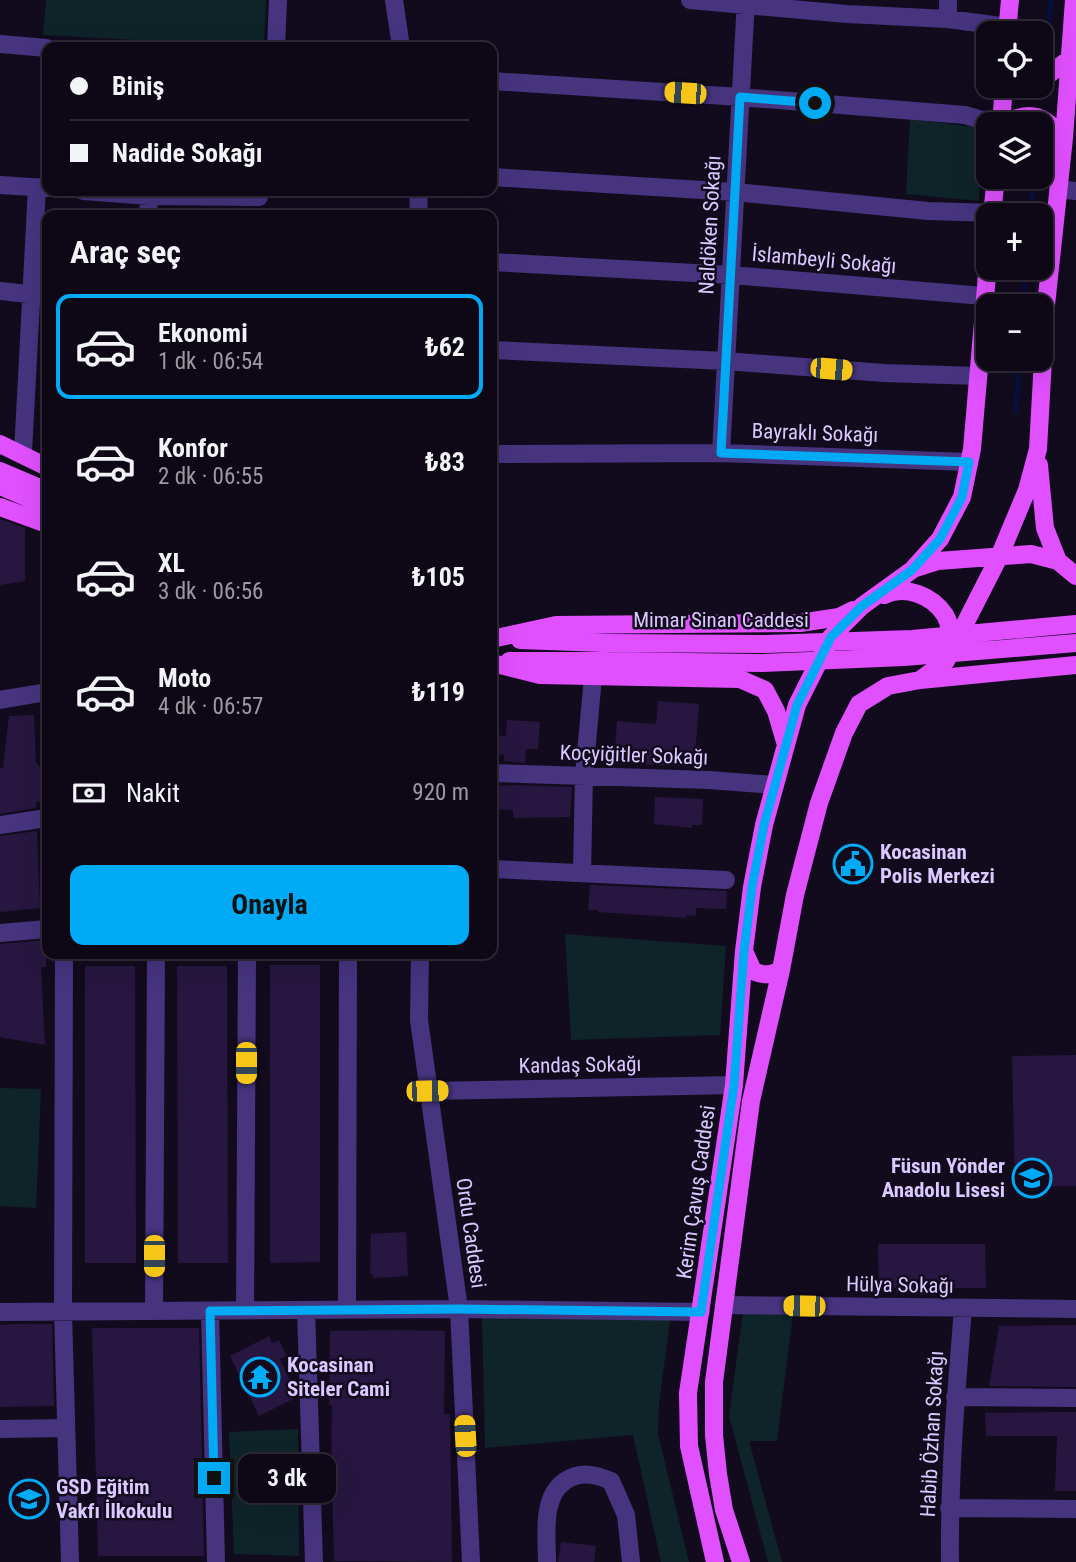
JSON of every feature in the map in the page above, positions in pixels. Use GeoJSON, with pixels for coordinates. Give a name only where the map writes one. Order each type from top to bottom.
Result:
{"type":"FeatureCollection","features":[{"type":"Feature","properties":{"kind":"main road"},"geometry":{"type":"LineString","coordinates":[[1009,21],[1010,0]]}},
{"type":"Feature","properties":{"kind":"main road","name":"Kerim Çavuş Caddesi"},"geometry":{"type":"LineString","coordinates":[[741,1562],[724,1510],[714,1436],[714,1382],[751,1101],[781,970],[794,895],[819,803],[859,704],[888,686],[920,680],[946,661],[999,557],[1027,490],[1038,449],[1046,305],[1067,190],[1064,138],[1074,59],[1074,0]]}},
{"type":"Feature","properties":{"kind":"main road"},"geometry":{"type":"LineString","coordinates":[[1053,72],[1074,59]]}},
{"type":"Feature","properties":{"kind":"main road"},"geometry":{"type":"LineString","coordinates":[[1053,126],[1064,138]]}},
{"type":"Feature","properties":{"kind":"main road"},"geometry":{"type":"LineString","coordinates":[[862,606],[912,570],[940,539],[962,497],[969,462],[978,371]]}},
{"type":"Feature","properties":{"kind":"main road"},"geometry":{"type":"LineString","coordinates":[[0,444],[42,464]]}},
{"type":"Feature","properties":{"kind":"main road"},"geometry":{"type":"LineString","coordinates":[[1038,449],[1045,528],[1058,561]]}},
{"type":"Feature","properties":{"kind":"main road"},"geometry":{"type":"LineString","coordinates":[[0,471],[42,489]]}},
{"type":"Feature","properties":{"kind":"main road"},"geometry":{"type":"LineString","coordinates":[[0,486],[42,504]]}},
{"type":"Feature","properties":{"kind":"main road"},"geometry":{"type":"LineString","coordinates":[[0,507],[42,522]]}},
{"type":"Feature","properties":{"kind":"main road"},"geometry":{"type":"LineString","coordinates":[[912,570],[937,561],[1031,554],[1058,561],[1076,576]]}},
{"type":"Feature","properties":{"kind":"main road"},"geometry":{"type":"LineString","coordinates":[[497,638],[556,625],[800,622],[839,617],[895,590],[912,591],[934,603],[945,615],[951,630],[951,650]]}},
{"type":"Feature","properties":{"kind":"main road","name":"Kerim Çavuş Caddesi"},"geometry":{"type":"LineString","coordinates":[[715,1562],[689,1446],[688,1393],[734,1085],[744,951],[752,887],[764,825],[797,705],[831,637],[862,606]]}},
{"type":"Feature","properties":{"kind":"main road","name":"Mimar Sinan Caddesi"},"geometry":{"type":"LineString","coordinates":[[497,662],[604,652],[912,639],[1076,624]]}},
{"type":"Feature","properties":{"kind":"main road","name":"Mimar Sinan Caddesi"},"geometry":{"type":"LineString","coordinates":[[497,640],[604,652],[762,663],[878,658],[1076,643]]}},
{"type":"Feature","properties":{"kind":"main road"},"geometry":{"type":"LineString","coordinates":[[497,663],[540,675],[740,679],[765,690],[776,711],[786,745]]}},
{"type":"Feature","properties":{"kind":"main road"},"geometry":{"type":"LineString","coordinates":[[920,680],[1076,665]]}},
{"type":"Feature","properties":{"kind":"main road"},"geometry":{"type":"LineString","coordinates":[[744,951],[753,971],[771,975],[781,970]]}},
{"type":"Feature","properties":{"kind":"street"},"geometry":{"type":"LineString","coordinates":[[276,42],[278,0]]}},
{"type":"Feature","properties":{"kind":"street"},"geometry":{"type":"LineString","coordinates":[[394,0],[400,42]]}},
{"type":"Feature","properties":{"kind":"street"},"geometry":{"type":"LineString","coordinates":[[690,0],[746,2],[847,14],[948,19],[976,25]]}},
{"type":"Feature","properties":{"kind":"street"},"geometry":{"type":"LineString","coordinates":[[948,0],[948,19]]}},
{"type":"Feature","properties":{"kind":"street","name":"Naldöken Sokağı"},"geometry":{"type":"LineString","coordinates":[[721,453],[746,2]]}},
{"type":"Feature","properties":{"kind":"street"},"geometry":{"type":"LineString","coordinates":[[0,44],[42,48]]}},
{"type":"Feature","properties":{"kind":"street"},"geometry":{"type":"LineString","coordinates":[[497,81],[740,97],[964,115],[976,118]]}},
{"type":"Feature","properties":{"kind":"street"},"geometry":{"type":"LineString","coordinates":[[497,177],[734,191],[928,211],[976,213]]}},
{"type":"Feature","properties":{"kind":"street"},"geometry":{"type":"LineString","coordinates":[[0,185],[42,188],[40,296],[23,453]]}},
{"type":"Feature","properties":{"kind":"street"},"geometry":{"type":"LineString","coordinates":[[148,210],[149,196],[259,196]]}},
{"type":"Feature","properties":{"kind":"street","name":"İslambeyli Sokağı"},"geometry":{"type":"LineString","coordinates":[[497,262],[731,275],[976,295]]}},
{"type":"Feature","properties":{"kind":"street"},"geometry":{"type":"LineString","coordinates":[[0,290],[40,296]]}},
{"type":"Feature","properties":{"kind":"street"},"geometry":{"type":"LineString","coordinates":[[497,350],[978,376]]}},
{"type":"Feature","properties":{"kind":"street","name":"Bayraklı Sokağı"},"geometry":{"type":"LineString","coordinates":[[497,454],[721,453],[969,462]]}},
{"type":"Feature","properties":{"kind":"street"},"geometry":{"type":"LineString","coordinates":[[582,872],[584,775],[593,677]]}},
{"type":"Feature","properties":{"kind":"street"},"geometry":{"type":"LineString","coordinates":[[0,700],[42,693]]}},
{"type":"Feature","properties":{"kind":"street","name":"Koçyiğitler Sokağı"},"geometry":{"type":"LineString","coordinates":[[497,773],[775,785]]}},
{"type":"Feature","properties":{"kind":"street"},"geometry":{"type":"LineString","coordinates":[[0,825],[42,819]]}},
{"type":"Feature","properties":{"kind":"street"},"geometry":{"type":"LineString","coordinates":[[497,869],[726,880]]}},
{"type":"Feature","properties":{"kind":"street"},"geometry":{"type":"LineString","coordinates":[[0,933],[42,929]]}},
{"type":"Feature","properties":{"kind":"street"},"geometry":{"type":"LineString","coordinates":[[64,959],[63,1311],[70,1562]]}},
{"type":"Feature","properties":{"kind":"street"},"geometry":{"type":"LineString","coordinates":[[154,1311],[156,959]]}},
{"type":"Feature","properties":{"kind":"street"},"geometry":{"type":"LineString","coordinates":[[245,1310],[247,959]]}},
{"type":"Feature","properties":{"kind":"street"},"geometry":{"type":"LineString","coordinates":[[348,959],[348,1309]]}},
{"type":"Feature","properties":{"kind":"street","name":"Ordu Caddesi"},"geometry":{"type":"LineString","coordinates":[[421,959],[419,1020],[459,1309],[471,1562]]}},
{"type":"Feature","properties":{"kind":"street","name":"Kandaş Sokağı"},"geometry":{"type":"LineString","coordinates":[[427,1091],[734,1085]]}},
{"type":"Feature","properties":{"kind":"street","name":"Hülya Sokağı"},"geometry":{"type":"LineString","coordinates":[[724,1305],[1076,1309]]}},
{"type":"Feature","properties":{"kind":"street"},"geometry":{"type":"LineString","coordinates":[[0,1312],[348,1309],[701,1312]]}},
{"type":"Feature","properties":{"kind":"street","name":"Habib Özhan Sokağı"},"geometry":{"type":"LineString","coordinates":[[950,1562],[949,1508],[955,1397],[964,1309]]}},
{"type":"Feature","properties":{"kind":"street"},"geometry":{"type":"LineString","coordinates":[[306,1310],[314,1562]]}},
{"type":"Feature","properties":{"kind":"street"},"geometry":{"type":"LineString","coordinates":[[210,1311],[216,1562]]}},
{"type":"Feature","properties":{"kind":"street"},"geometry":{"type":"LineString","coordinates":[[955,1397],[1076,1398]]}},
{"type":"Feature","properties":{"kind":"street"},"geometry":{"type":"LineString","coordinates":[[0,1429],[66,1428]]}},
{"type":"Feature","properties":{"kind":"street"},"geometry":{"type":"LineString","coordinates":[[547,1562],[547,1512],[555,1488],[574,1475],[597,1474],[611,1481],[626,1515],[631,1562]]}},
{"type":"Feature","properties":{"kind":"street"},"geometry":{"type":"LineString","coordinates":[[949,1508],[1076,1509]]}},
{"type":"Feature","properties":{"kind":"green space"},"geometry":{"type":"Polygon","coordinates":[[[46,0],[266,0],[264,42],[172,42],[43,35],[46,0]]]}},
{"type":"Feature","properties":{"kind":"green space"},"geometry":{"type":"Polygon","coordinates":[[[910,119],[976,127],[976,189],[979,189],[979,201],[906,194],[910,119]]]}},
{"type":"Feature","properties":{"kind":"green space"},"geometry":{"type":"Polygon","coordinates":[[[565,934],[726,946],[720,1035],[571,1040],[565,934]]]}},
{"type":"Feature","properties":{"kind":"green space"},"geometry":{"type":"Polygon","coordinates":[[[0,1088],[41,1089],[36,1208],[0,1206],[0,1088]]]}},
{"type":"Feature","properties":{"kind":"green space"},"geometry":{"type":"Polygon","coordinates":[[[743,1312],[793,1314],[777,1441],[749,1441],[782,1562],[768,1562],[729,1416],[743,1312]]]}},
{"type":"Feature","properties":{"kind":"green space"},"geometry":{"type":"Polygon","coordinates":[[[482,1317],[670,1320],[658,1434],[689,1562],[661,1562],[633,1435],[485,1448],[482,1317]]]}},
{"type":"Feature","properties":{"kind":"green space"},"geometry":{"type":"Polygon","coordinates":[[[298,1429],[299,1556],[234,1554],[229,1432],[298,1429]]]}},
{"type":"Feature","properties":{"kind":"building"},"geometry":{"type":"Polygon","coordinates":[[[0,519],[25,528],[25,581],[0,585],[0,519]]]}},
{"type":"Feature","properties":{"kind":"building"},"geometry":{"type":"Polygon","coordinates":[[[658,701],[699,704],[694,767],[614,763],[617,721],[656,724],[658,701]]]}},
{"type":"Feature","properties":{"kind":"building"},"geometry":{"type":"Polygon","coordinates":[[[34,715],[36,763],[41,768],[42,801],[36,802],[36,808],[0,814],[0,768],[3,768],[9,716],[34,715]]]}},
{"type":"Feature","properties":{"kind":"building"},"geometry":{"type":"Polygon","coordinates":[[[507,720],[540,722],[538,749],[526,749],[525,763],[504,761],[504,755],[497,754],[497,735],[506,736],[507,720]]]}},
{"type":"Feature","properties":{"kind":"building"},"geometry":{"type":"Polygon","coordinates":[[[497,786],[572,787],[570,817],[513,818],[513,810],[497,809],[497,786]]]}},
{"type":"Feature","properties":{"kind":"building"},"geometry":{"type":"Polygon","coordinates":[[[655,797],[703,799],[702,825],[692,825],[692,828],[654,824],[655,797]]]}},
{"type":"Feature","properties":{"kind":"building"},"geometry":{"type":"Polygon","coordinates":[[[37,831],[40,908],[0,912],[0,836],[37,831]]]}},
{"type":"Feature","properties":{"kind":"building"},"geometry":{"type":"Polygon","coordinates":[[[590,885],[727,891],[726,909],[696,908],[696,916],[686,915],[686,918],[598,912],[588,910],[590,885]]]}},
{"type":"Feature","properties":{"kind":"building"},"geometry":{"type":"Polygon","coordinates":[[[42,940],[42,959],[46,959],[46,967],[41,967],[45,1045],[0,1037],[0,944],[42,940]]]}},
{"type":"Feature","properties":{"kind":"building"},"geometry":{"type":"Polygon","coordinates":[[[270,965],[320,965],[320,1262],[270,1263],[270,965]]]}},
{"type":"Feature","properties":{"kind":"building"},"geometry":{"type":"Polygon","coordinates":[[[85,966],[135,966],[136,1263],[85,1263],[85,966]]]}},
{"type":"Feature","properties":{"kind":"building"},"geometry":{"type":"Polygon","coordinates":[[[177,966],[227,966],[228,1263],[178,1263],[177,966]]]}},
{"type":"Feature","properties":{"kind":"building"},"geometry":{"type":"Polygon","coordinates":[[[1076,1055],[1076,1186],[1015,1187],[1012,1056],[1076,1055]]]}},
{"type":"Feature","properties":{"kind":"building"},"geometry":{"type":"Polygon","coordinates":[[[406,1232],[408,1276],[373,1278],[373,1274],[370,1274],[371,1234],[406,1232]]]}},
{"type":"Feature","properties":{"kind":"building"},"geometry":{"type":"Polygon","coordinates":[[[878,1244],[985,1244],[986,1288],[879,1288],[878,1244]]]}},
{"type":"Feature","properties":{"kind":"building"},"geometry":{"type":"Polygon","coordinates":[[[52,1324],[54,1406],[0,1407],[0,1325],[52,1324]]]}},
{"type":"Feature","properties":{"kind":"building"},"geometry":{"type":"Polygon","coordinates":[[[1076,1325],[1076,1387],[989,1386],[999,1326],[1076,1325]]]}},
{"type":"Feature","properties":{"kind":"building"},"geometry":{"type":"Polygon","coordinates":[[[92,1328],[199,1328],[204,1556],[98,1556],[92,1328]]]}},
{"type":"Feature","properties":{"kind":"building"},"geometry":{"type":"Polygon","coordinates":[[[330,1331],[445,1331],[444,1414],[450,1414],[452,1562],[334,1561],[332,1405],[329,1405],[330,1331]]]}},
{"type":"Feature","properties":{"kind":"building","name":"Kocasinan Siteler Cami"},"geometry":{"type":"Polygon","coordinates":[[[269,1336],[272,1343],[279,1340],[287,1356],[280,1359],[297,1397],[259,1416],[230,1356],[269,1336]]]}},
{"type":"Feature","properties":{"kind":"building"},"geometry":{"type":"Polygon","coordinates":[[[1076,1412],[1076,1491],[1055,1491],[1057,1436],[986,1436],[985,1413],[1076,1412]]]}},
{"type":"Feature","properties":{"kind":"building"},"geometry":{"type":"Polygon","coordinates":[[[561,1542],[596,1546],[594,1562],[558,1562],[561,1542]]]}},
{"type":"Feature","properties":{"kind":"waterway"},"geometry":{"type":"LineString","coordinates":[[1049,21],[1051,0]]}},
{"type":"Feature","properties":{"kind":"waterway"},"geometry":{"type":"LineString","coordinates":[[1031,203],[1033,189]]}},
{"type":"Feature","properties":{"kind":"waterway"},"geometry":{"type":"LineString","coordinates":[[1024,294],[1025,280]]}},
{"type":"Feature","properties":{"kind":"waterway"},"geometry":{"type":"LineString","coordinates":[[1016,412],[1018,371]]}},
{"type":"Feature","properties":{"kind":"place","name":"Kocasinan Polis Merkezi"},"geometry":{"type":"Point","coordinates":[853,864]}},
{"type":"Feature","properties":{"kind":"place","name":"Füsun Yönder Anadolu Lisesi"},"geometry":{"type":"Point","coordinates":[1032,1178]}},
{"type":"Feature","properties":{"kind":"place","name":"Kocasinan Siteler Cami"},"geometry":{"type":"Point","coordinates":[260,1377]}},
{"type":"Feature","properties":{"kind":"place","name":"GSD Eğitim Vakfı İlkokulu"},"geometry":{"type":"Point","coordinates":[29,1499]}},
{"type":"Feature","properties":{"kind":"route"},"geometry":{"type":"LineString","coordinates":[[214,1478],[210,1311],[459,1309],[701,1312],[734,1085],[744,951],[752,887],[764,825],[797,705],[831,637],[862,606],[912,570],[940,539],[962,497],[969,462],[721,453],[740,97],[815,103]]}}]}
